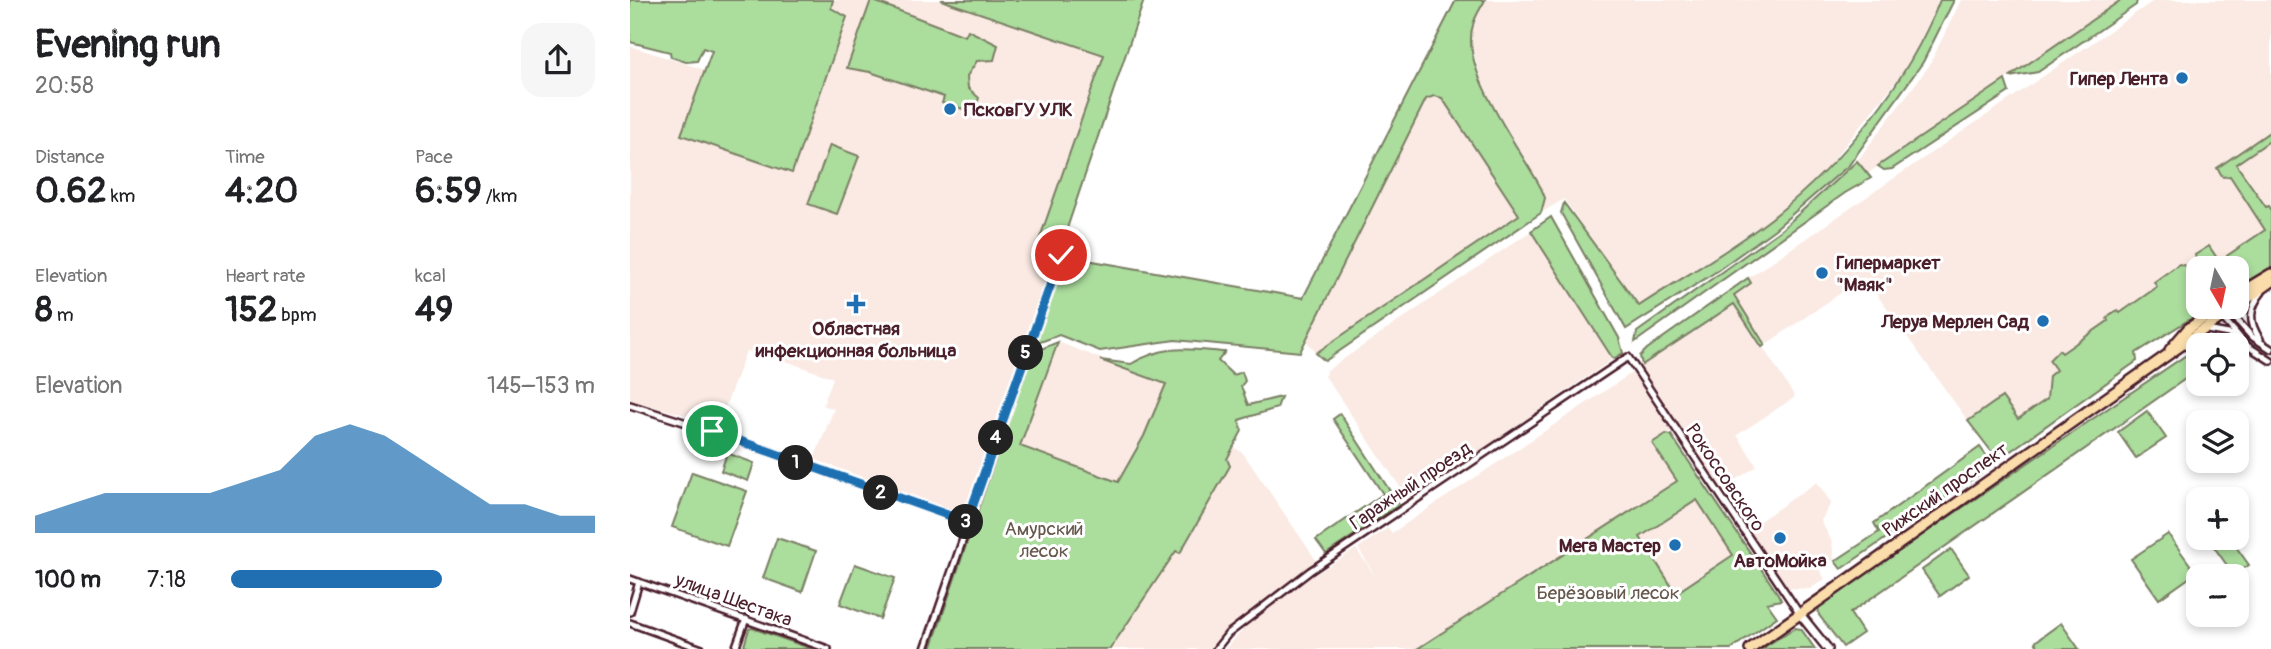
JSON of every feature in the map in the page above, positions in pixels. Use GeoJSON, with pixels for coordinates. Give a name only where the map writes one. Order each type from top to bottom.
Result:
{"type":"FeatureCollection","features":[{"type":"Feature","properties":{"kind":"highway"},"geometry":{"type":"LineString","coordinates":[[2249,287],[2271,274]]}},
{"type":"Feature","properties":{"kind":"highway","name":"Рижский проспект"},"geometry":{"type":"LineString","coordinates":[[2249,300],[2271,282]]}},
{"type":"Feature","properties":{"kind":"highway","name":"Рижский проспект"},"geometry":{"type":"LineString","coordinates":[[2162,359],[2188,329],[2203,319]]}},
{"type":"Feature","properties":{"kind":"highway","name":"Рижский проспект"},"geometry":{"type":"LineString","coordinates":[[1750,649],[1799,612],[2221,319]]}},
{"type":"Feature","properties":{"kind":"main road"},"geometry":{"type":"LineString","coordinates":[[1799,612],[1828,649]]}},
{"type":"Feature","properties":{"kind":"street"},"geometry":{"type":"LineString","coordinates":[[925,649],[1061,255]]}},
{"type":"Feature","properties":{"kind":"street"},"geometry":{"type":"LineString","coordinates":[[2263,290],[2253,303],[2251,323],[2264,345]]}},
{"type":"Feature","properties":{"kind":"street"},"geometry":{"type":"LineString","coordinates":[[2232,319],[2271,349]]}},
{"type":"Feature","properties":{"kind":"street"},"geometry":{"type":"LineString","coordinates":[[2206,330],[2228,333]]}},
{"type":"Feature","properties":{"kind":"street"},"geometry":{"type":"LineString","coordinates":[[2249,345],[2271,361]]}},
{"type":"Feature","properties":{"kind":"street","name":"Рокоссовского"},"geometry":{"type":"LineString","coordinates":[[1629,357],[1799,612]]}},
{"type":"Feature","properties":{"kind":"street","name":"Гаражный проезд"},"geometry":{"type":"LineString","coordinates":[[1216,649],[1228,634],[1310,571],[1629,357]]}},
{"type":"Feature","properties":{"kind":"street"},"geometry":{"type":"LineString","coordinates":[[630,405],[712,431],[967,522]]}},
{"type":"Feature","properties":{"kind":"street","name":"улица Шестака"},"geometry":{"type":"LineString","coordinates":[[630,579],[828,649]]}},
{"type":"Feature","properties":{"kind":"street"},"geometry":{"type":"LineString","coordinates":[[630,611],[639,582]]}},
{"type":"Feature","properties":{"kind":"street"},"geometry":{"type":"LineString","coordinates":[[735,649],[746,619]]}},
{"type":"Feature","properties":{"kind":"street"},"geometry":{"type":"LineString","coordinates":[[630,623],[702,649]]}},
{"type":"Feature","properties":{"kind":"shaded area"},"geometry":{"type":"Polygon","coordinates":[[[833,0],[941,0],[1105,55],[1036,250],[1054,255],[965,517],[814,459],[834,409],[823,405],[833,378],[766,354],[746,351],[719,424],[630,400],[630,46],[705,70],[681,135],[791,173],[847,17],[830,8],[833,0]]]}},
{"type":"Feature","properties":{"kind":"shaded area"},"geometry":{"type":"Polygon","coordinates":[[[1485,0],[1940,0],[1908,66],[1823,173],[1772,218],[1638,307],[1564,199],[1541,213],[1545,198],[1541,188],[1483,87],[1471,42],[1473,25],[1485,0]]]}},
{"type":"Feature","properties":{"kind":"shaded area"},"geometry":{"type":"Polygon","coordinates":[[[1961,0],[2121,0],[1867,174],[1857,161],[1929,66],[1961,0]]]}},
{"type":"Feature","properties":{"kind":"shaded area"},"geometry":{"type":"Polygon","coordinates":[[[2155,0],[2271,0],[2271,227],[2230,256],[2186,256],[2186,286],[2048,380],[2056,392],[2018,419],[2002,397],[1968,421],[1864,277],[1765,345],[1734,295],[1751,283],[1748,278],[2155,0]]]}},
{"type":"Feature","properties":{"kind":"shaded area"},"geometry":{"type":"Polygon","coordinates":[[[1434,95],[1442,98],[1519,215],[1316,353],[1306,340],[1426,99],[1434,95]]]}},
{"type":"Feature","properties":{"kind":"shaded area"},"geometry":{"type":"Polygon","coordinates":[[[1531,231],[1613,359],[1409,500],[1325,376],[1326,371],[1531,231]]]}},
{"type":"Feature","properties":{"kind":"shaded area"},"geometry":{"type":"Polygon","coordinates":[[[1735,304],[1795,397],[1737,435],[1757,466],[1718,491],[1676,428],[1653,443],[1677,481],[1417,649],[1225,649],[1250,623],[1311,577],[1356,549],[1376,577],[1358,548],[1388,528],[1392,533],[1735,304]]]}},
{"type":"Feature","properties":{"kind":"shaded area"},"geometry":{"type":"Polygon","coordinates":[[[1058,342],[1166,384],[1144,435],[1118,482],[1019,446],[1058,342]]]}},
{"type":"Feature","properties":{"kind":"shaded area"},"geometry":{"type":"Polygon","coordinates":[[[1234,447],[1243,453],[1316,560],[1231,627],[1210,649],[1111,649],[1176,551],[1180,553],[1234,447]]]}},
{"type":"Feature","properties":{"kind":"shaded area"},"geometry":{"type":"Polygon","coordinates":[[[1817,482],[1831,503],[1821,521],[1832,542],[1834,559],[1819,569],[1825,579],[1810,589],[1787,588],[1748,529],[1817,482]]]}},
{"type":"Feature","properties":{"kind":"shaded area"},"geometry":{"type":"Polygon","coordinates":[[[1697,500],[1734,555],[1676,593],[1640,537],[1697,500]]]}},
{"type":"Feature","properties":{"kind":"green space"},"geometry":{"type":"Polygon","coordinates":[[[630,0],[833,0],[831,8],[847,17],[792,173],[681,135],[712,51],[703,48],[697,61],[686,62],[671,57],[670,52],[630,42],[630,0]]]}},
{"type":"Feature","properties":{"kind":"green space"},"geometry":{"type":"Polygon","coordinates":[[[871,0],[965,36],[968,30],[998,45],[994,60],[977,61],[967,76],[968,88],[979,98],[974,112],[942,103],[944,97],[870,72],[847,68],[871,0]]]}},
{"type":"Feature","properties":{"kind":"green space"},"geometry":{"type":"Polygon","coordinates":[[[941,0],[1144,0],[1058,255],[1036,249],[1104,55],[941,0]]]}},
{"type":"Feature","properties":{"kind":"green space"},"geometry":{"type":"Polygon","coordinates":[[[1456,0],[1485,0],[1473,25],[1471,43],[1475,64],[1494,108],[1541,188],[1545,198],[1541,213],[1325,361],[1316,353],[1519,215],[1442,98],[1434,96],[1426,99],[1300,352],[1175,340],[1100,351],[1059,335],[1032,345],[1064,256],[1303,298],[1456,0]]]}},
{"type":"Feature","properties":{"kind":"green space"},"geometry":{"type":"Polygon","coordinates":[[[1940,0],[1954,0],[1923,62],[1849,165],[1775,229],[1714,273],[1626,329],[1561,213],[1564,203],[1639,306],[1756,230],[1824,172],[1848,147],[1891,91],[1910,62],[1940,0]]]}},
{"type":"Feature","properties":{"kind":"green space"},"geometry":{"type":"Polygon","coordinates":[[[2121,0],[2137,0],[2136,5],[2038,72],[2009,77],[2121,0]]]}},
{"type":"Feature","properties":{"kind":"green space"},"geometry":{"type":"Polygon","coordinates":[[[2005,80],[2009,92],[1892,169],[1884,170],[1878,166],[2005,80]]]}},
{"type":"Feature","properties":{"kind":"green space"},"geometry":{"type":"Polygon","coordinates":[[[2271,131],[2271,140],[2236,164],[2266,207],[2271,209],[2271,270],[2249,284],[2249,256],[2226,256],[2265,230],[2230,176],[2223,177],[2217,168],[2271,131]]]}},
{"type":"Feature","properties":{"kind":"green space"},"geometry":{"type":"Polygon","coordinates":[[[830,145],[859,156],[837,214],[808,204],[830,145]]]}},
{"type":"Feature","properties":{"kind":"green space"},"geometry":{"type":"Polygon","coordinates":[[[1857,161],[1871,178],[1845,193],[1635,342],[1637,332],[1782,229],[1857,161]]]}},
{"type":"Feature","properties":{"kind":"green space"},"geometry":{"type":"Polygon","coordinates":[[[1551,217],[1619,338],[1623,353],[1613,359],[1531,231],[1551,217]]]}},
{"type":"Feature","properties":{"kind":"green space"},"geometry":{"type":"Polygon","coordinates":[[[2209,246],[2216,256],[2195,256],[2195,255],[2209,246]]]}},
{"type":"Feature","properties":{"kind":"green space"},"geometry":{"type":"Polygon","coordinates":[[[2179,264],[2186,266],[2186,319],[2190,319],[2136,353],[2137,361],[1998,460],[1968,421],[2002,397],[2018,419],[2047,399],[2049,376],[2056,370],[2049,360],[2059,350],[2062,353],[2108,321],[2107,318],[2117,310],[2120,313],[2157,287],[2154,282],[2179,264]]]}},
{"type":"Feature","properties":{"kind":"green space"},"geometry":{"type":"Polygon","coordinates":[[[1748,278],[1751,283],[1734,295],[1765,345],[1762,347],[1734,304],[1642,365],[1640,356],[1647,349],[1748,278]]]}},
{"type":"Feature","properties":{"kind":"green space","name":"Амурский лесок"},"geometry":{"type":"Polygon","coordinates":[[[1058,342],[1020,446],[1118,482],[1144,436],[1166,384],[1100,360],[1131,364],[1155,353],[1176,349],[1225,352],[1218,361],[1233,375],[1242,372],[1245,381],[1241,386],[1248,405],[1281,397],[1277,408],[1239,420],[1242,431],[1227,459],[1230,466],[1180,553],[1176,551],[1110,649],[931,649],[1031,353],[1058,342]]]}},
{"type":"Feature","properties":{"kind":"green space"},"geometry":{"type":"Polygon","coordinates":[[[2186,355],[2186,378],[1850,613],[1863,633],[1843,647],[1819,615],[1818,606],[2186,355]]]}},
{"type":"Feature","properties":{"kind":"green space"},"geometry":{"type":"Polygon","coordinates":[[[2147,411],[2166,438],[2136,458],[2118,432],[2147,411]]]}},
{"type":"Feature","properties":{"kind":"green space"},"geometry":{"type":"Polygon","coordinates":[[[1340,414],[1399,505],[1326,554],[1316,540],[1383,494],[1333,419],[1340,414]]]}},
{"type":"Feature","properties":{"kind":"green space","name":"Берёзовый лесок"},"geometry":{"type":"Polygon","coordinates":[[[1666,434],[1671,435],[1778,594],[1781,600],[1767,603],[1777,617],[1731,649],[1417,649],[1677,481],[1652,443],[1666,434]],[[1697,500],[1640,537],[1676,593],[1733,555],[1697,500]]]}},
{"type":"Feature","properties":{"kind":"green space"},"geometry":{"type":"Polygon","coordinates":[[[1980,447],[1993,465],[1841,569],[1835,561],[1879,532],[1874,523],[1980,447]]]}},
{"type":"Feature","properties":{"kind":"green space"},"geometry":{"type":"Polygon","coordinates":[[[727,453],[754,463],[748,481],[721,471],[727,453]]]}},
{"type":"Feature","properties":{"kind":"green space"},"geometry":{"type":"Polygon","coordinates":[[[692,472],[747,491],[727,546],[672,527],[692,472]]]}},
{"type":"Feature","properties":{"kind":"green space"},"geometry":{"type":"Polygon","coordinates":[[[2168,534],[2190,564],[2186,564],[2186,580],[2159,599],[2131,559],[2168,534]]]}},
{"type":"Feature","properties":{"kind":"green space"},"geometry":{"type":"Polygon","coordinates":[[[777,538],[816,551],[802,592],[763,578],[777,538]]]}},
{"type":"Feature","properties":{"kind":"green space"},"geometry":{"type":"Polygon","coordinates":[[[1951,549],[1969,575],[1940,596],[1922,570],[1951,549]]]}},
{"type":"Feature","properties":{"kind":"green space"},"geometry":{"type":"Polygon","coordinates":[[[2216,550],[2238,550],[2248,564],[2226,564],[2216,550]]]}},
{"type":"Feature","properties":{"kind":"green space"},"geometry":{"type":"Polygon","coordinates":[[[855,564],[895,578],[880,619],[840,604],[855,564]]]}},
{"type":"Feature","properties":{"kind":"green space"},"geometry":{"type":"Polygon","coordinates":[[[2061,623],[2079,649],[2040,649],[2035,642],[2061,623]]]}},
{"type":"Feature","properties":{"kind":"green space"},"geometry":{"type":"Polygon","coordinates":[[[1795,628],[1801,629],[1815,649],[1761,649],[1795,628]]]}},
{"type":"Feature","properties":{"kind":"green space"},"geometry":{"type":"Polygon","coordinates":[[[749,629],[812,649],[752,649],[744,646],[749,629]]]}},
{"type":"Feature","properties":{"kind":"place","name":"Гипер Лента"},"geometry":{"type":"Point","coordinates":[2182,78]}},
{"type":"Feature","properties":{"kind":"place","name":"ПсковГУ УЛК"},"geometry":{"type":"Point","coordinates":[950,109]}},
{"type":"Feature","properties":{"kind":"place","name":"Гипермаркет \"Маяк\""},"geometry":{"type":"Point","coordinates":[1822,273]}},
{"type":"Feature","properties":{"kind":"place","name":"Областная инфекционная больница"},"geometry":{"type":"Point","coordinates":[856,304]}},
{"type":"Feature","properties":{"kind":"place","name":"Леруа Мерлен Сад"},"geometry":{"type":"Point","coordinates":[2043,321]}},
{"type":"Feature","properties":{"kind":"place","name":"АвтоМойка"},"geometry":{"type":"Point","coordinates":[1780,538]}},
{"type":"Feature","properties":{"kind":"place","name":"Мега Мастер"},"geometry":{"type":"Point","coordinates":[1675,545]}},
{"type":"Feature","properties":{"kind":"route"},"geometry":{"type":"LineString","coordinates":[[712,431],[967,522],[1061,255]]}}]}
